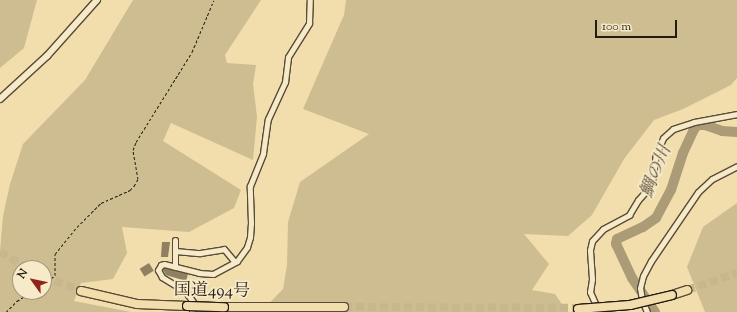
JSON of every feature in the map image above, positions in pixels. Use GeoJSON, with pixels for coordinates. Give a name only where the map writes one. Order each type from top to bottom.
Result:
{"type":"FeatureCollection","features":[{"type":"Feature","properties":{"kind":"highway"},"geometry":{"type":"LineString","coordinates":[[576,308],[630,305],[687,290]]}},
{"type":"Feature","properties":{"kind":"highway","name":"国道494号"},"geometry":{"type":"LineString","coordinates":[[81,291],[137,304],[190,309],[224,307],[238,310],[344,307]]}},
{"type":"Feature","properties":{"kind":"street"},"geometry":{"type":"LineString","coordinates":[[0,99],[47,56],[97,0]]}},
{"type":"Feature","properties":{"kind":"street"},"geometry":{"type":"LineString","coordinates":[[190,309],[194,303],[185,291],[162,277],[158,272],[161,265],[199,274],[213,274],[235,262],[249,243],[251,223],[250,186],[264,153],[268,118],[285,82],[288,57],[309,23],[311,14],[310,0]]}},
{"type":"Feature","properties":{"kind":"street"},"geometry":{"type":"LineString","coordinates":[[599,312],[590,292],[592,280],[590,250],[592,241],[603,229],[630,215],[638,200],[650,185],[656,167],[656,154],[663,138],[673,129],[694,122],[737,114]]}},
{"type":"Feature","properties":{"kind":"street"},"geometry":{"type":"LineString","coordinates":[[647,312],[642,300],[640,288],[643,276],[651,261],[698,192],[712,178],[737,166]]}},
{"type":"Feature","properties":{"kind":"street"},"geometry":{"type":"LineString","coordinates":[[174,267],[175,240]]}},
{"type":"Feature","properties":{"kind":"street"},"geometry":{"type":"LineString","coordinates":[[175,251],[200,253],[224,249],[235,262]]}},
{"type":"Feature","properties":{"kind":"path"},"geometry":{"type":"LineString","coordinates":[[52,278],[55,275],[54,254],[77,227],[101,203],[130,190],[134,186],[138,179],[134,150],[136,142],[192,52],[214,0]]}},
{"type":"Feature","properties":{"kind":"path"},"geometry":{"type":"LineString","coordinates":[[6,312],[19,300]]}},
{"type":"Feature","properties":{"kind":"shaded area"},"geometry":{"type":"Polygon","coordinates":[[[0,0],[37,0],[24,48],[0,68],[0,0]]]}},
{"type":"Feature","properties":{"kind":"shaded area"},"geometry":{"type":"Polygon","coordinates":[[[133,0],[261,0],[225,55],[227,63],[256,65],[253,84],[257,117],[253,160],[171,123],[163,141],[241,190],[234,208],[189,232],[122,227],[127,253],[113,279],[81,283],[74,301],[131,312],[0,312],[0,251],[3,216],[10,184],[23,144],[85,80],[133,0]]]}},
{"type":"Feature","properties":{"kind":"shaded area"},"geometry":{"type":"Polygon","coordinates":[[[346,0],[737,0],[737,78],[731,85],[683,109],[654,120],[624,159],[592,215],[568,236],[524,234],[549,264],[532,290],[555,294],[567,312],[261,312],[283,289],[287,265],[288,222],[300,182],[369,134],[303,109],[344,15],[346,0]]]}},
{"type":"Feature","properties":{"kind":"shaded area"},"geometry":{"type":"Polygon","coordinates":[[[737,203],[737,312],[705,312],[687,267],[703,227],[737,203]]]}},
{"type":"Feature","properties":{"kind":"building"},"geometry":{"type":"Polygon","coordinates":[[[162,242],[170,242],[168,257],[161,257],[162,242]]]}},
{"type":"Feature","properties":{"kind":"building"},"geometry":{"type":"Polygon","coordinates":[[[149,263],[154,271],[144,276],[140,269],[149,263]]]}},
{"type":"Feature","properties":{"kind":"building"},"geometry":{"type":"Polygon","coordinates":[[[164,268],[188,274],[186,281],[166,275],[163,270],[164,268]]]}},
{"type":"Feature","properties":{"kind":"waterway","name":"鯛の川"},"geometry":{"type":"LineString","coordinates":[[655,312],[632,278],[616,244],[617,239],[643,227],[656,218],[671,190],[683,153],[694,129],[698,125],[705,125],[722,131],[737,132]]}},
{"type":"Feature","properties":{"kind":"tunnel"},"geometry":{"type":"LineString","coordinates":[[0,252],[14,260]]}},
{"type":"Feature","properties":{"kind":"tunnel"},"geometry":{"type":"LineString","coordinates":[[687,290],[737,273]]}},
{"type":"Feature","properties":{"kind":"tunnel"},"geometry":{"type":"LineString","coordinates":[[52,279],[81,291]]}},
{"type":"Feature","properties":{"kind":"tunnel"},"geometry":{"type":"LineString","coordinates":[[344,307],[574,308]]}}]}
